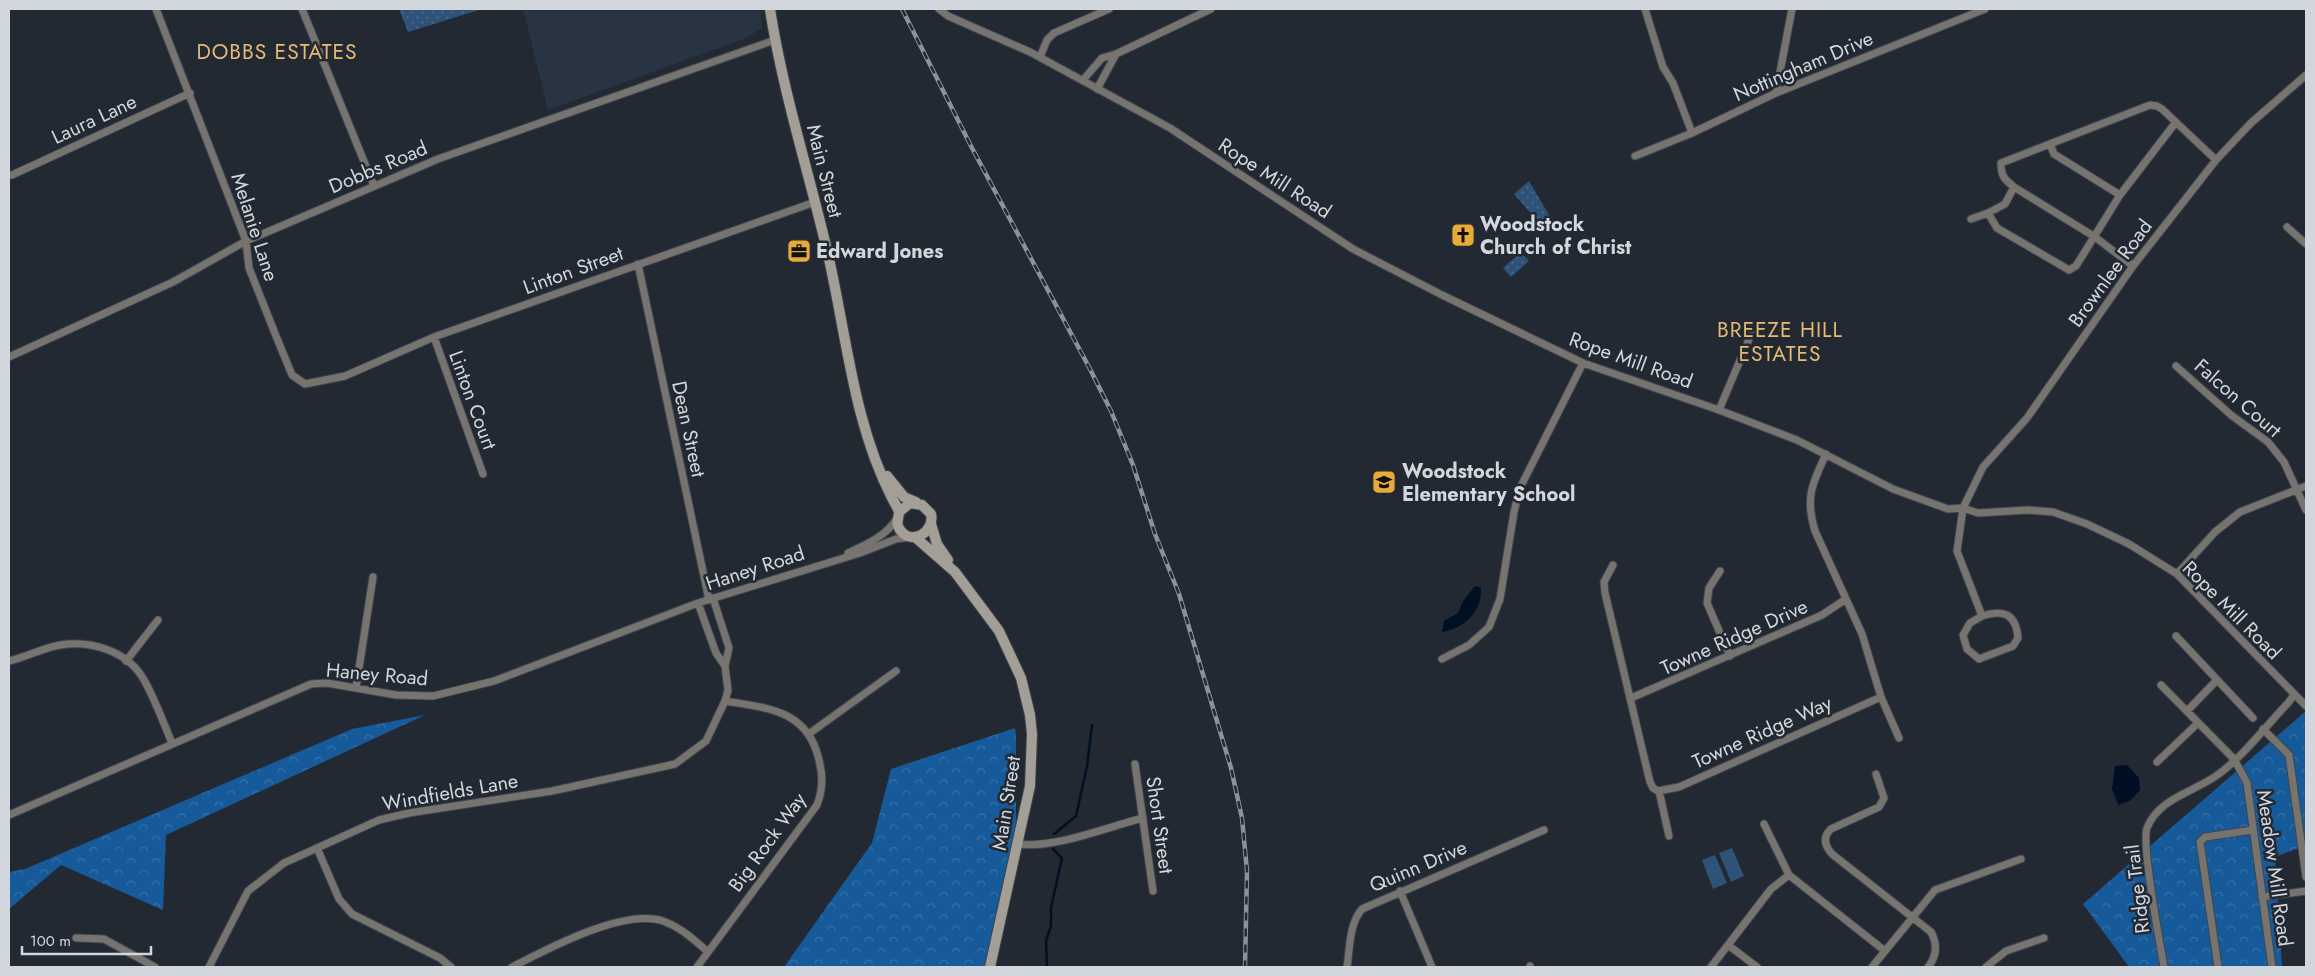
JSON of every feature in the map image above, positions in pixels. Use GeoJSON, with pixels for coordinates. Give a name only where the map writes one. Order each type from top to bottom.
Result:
{"type":"FeatureCollection","features":[{"type":"Feature","properties":{"kind":"main road","name":"Main Street"},"geometry":{"type":"LineString","coordinates":[[770,9],[775,40],[830,268],[863,428],[898,515],[899,528],[913,537],[954,572]]}},
{"type":"Feature","properties":{"kind":"main road","name":"Main Street"},"geometry":{"type":"LineString","coordinates":[[876,460],[897,491],[910,501],[919,503],[929,511],[937,544],[954,572],[999,631],[1013,659],[1026,697],[1032,734],[1032,767],[1018,844],[990,967]]}},
{"type":"Feature","properties":{"kind":"main road"},"geometry":{"type":"LineString","coordinates":[[898,515],[910,503],[919,503]]}},
{"type":"Feature","properties":{"kind":"main road"},"geometry":{"type":"LineString","coordinates":[[913,537],[925,533],[931,524]]}},
{"type":"Feature","properties":{"kind":"street","name":"Melanie Lane"},"geometry":{"type":"LineString","coordinates":[[156,9],[190,92],[246,241],[248,268],[292,375],[305,384],[346,376]]}},
{"type":"Feature","properties":{"kind":"street"},"geometry":{"type":"LineString","coordinates":[[302,9],[374,186]]}},
{"type":"Feature","properties":{"kind":"street","name":"Rope Mill Road"},"geometry":{"type":"LineString","coordinates":[[939,9],[948,16],[1040,57],[1170,128],[1353,250],[1584,363],[1719,410],[1797,440],[1893,489],[1948,510],[1963,508],[1978,513],[2028,510],[2053,512],[2087,524],[2128,544],[2177,574],[2306,706]]}},
{"type":"Feature","properties":{"kind":"street"},"geometry":{"type":"LineString","coordinates":[[1040,57],[1047,40],[1054,33],[1109,9]]}},
{"type":"Feature","properties":{"kind":"street"},"geometry":{"type":"LineString","coordinates":[[1083,80],[1102,58],[1116,54],[1211,9]]}},
{"type":"Feature","properties":{"kind":"street"},"geometry":{"type":"LineString","coordinates":[[1645,9],[1663,67],[1673,83],[1692,133]]}},
{"type":"Feature","properties":{"kind":"street"},"geometry":{"type":"LineString","coordinates":[[1776,93],[1792,9]]}},
{"type":"Feature","properties":{"kind":"street","name":"Nottingham Drive"},"geometry":{"type":"LineString","coordinates":[[1635,156],[1692,133],[1776,93],[1985,9]]}},
{"type":"Feature","properties":{"kind":"street","name":"Dobbs Road"},"geometry":{"type":"LineString","coordinates":[[9,357],[173,282],[246,241],[374,186],[469,148],[775,40]]}},
{"type":"Feature","properties":{"kind":"street"},"geometry":{"type":"LineString","coordinates":[[1097,89],[1116,54]]}},
{"type":"Feature","properties":{"kind":"street","name":"Brownlee Road"},"geometry":{"type":"LineString","coordinates":[[1982,616],[1958,551],[1963,508],[1983,467],[2027,418],[2133,266],[2216,160],[2251,123],[2306,75]]}},
{"type":"Feature","properties":{"kind":"street","name":"Laura Lane"},"geometry":{"type":"LineString","coordinates":[[12,175],[190,92]]}},
{"type":"Feature","properties":{"kind":"street"},"geometry":{"type":"LineString","coordinates":[[2133,266],[2095,237],[2004,180],[2001,173],[2002,163],[2150,105],[2162,109],[2216,160]]}},
{"type":"Feature","properties":{"kind":"street"},"geometry":{"type":"LineString","coordinates":[[1988,213],[1997,228],[2069,270],[2076,266],[2120,195],[2176,122]]}},
{"type":"Feature","properties":{"kind":"street"},"geometry":{"type":"LineString","coordinates":[[2050,144],[2054,154],[2120,195]]}},
{"type":"Feature","properties":{"kind":"street"},"geometry":{"type":"LineString","coordinates":[[1971,219],[2005,204],[2014,187]]}},
{"type":"Feature","properties":{"kind":"street","name":"Linton Street"},"geometry":{"type":"LineString","coordinates":[[346,376],[434,338],[815,202]]}},
{"type":"Feature","properties":{"kind":"street"},"geometry":{"type":"LineString","coordinates":[[2287,227],[2306,244]]}},
{"type":"Feature","properties":{"kind":"street","name":"Dean Street"},"geometry":{"type":"LineString","coordinates":[[638,264],[711,599]]}},
{"type":"Feature","properties":{"kind":"street"},"geometry":{"type":"LineString","coordinates":[[1719,410],[1752,332]]}},
{"type":"Feature","properties":{"kind":"street","name":"Linton Court"},"geometry":{"type":"LineString","coordinates":[[434,338],[483,474]]}},
{"type":"Feature","properties":{"kind":"street"},"geometry":{"type":"LineString","coordinates":[[1442,659],[1469,645],[1489,627],[1500,599],[1514,512],[1520,488],[1584,363]]}},
{"type":"Feature","properties":{"kind":"street","name":"Falcon Court"},"geometry":{"type":"LineString","coordinates":[[2176,366],[2231,416],[2268,442],[2284,462],[2306,510]]}},
{"type":"Feature","properties":{"kind":"street"},"geometry":{"type":"LineString","coordinates":[[1826,454],[1814,480],[1809,507],[1816,531],[1862,634],[1881,697],[1899,738]]}},
{"type":"Feature","properties":{"kind":"street"},"geometry":{"type":"LineString","coordinates":[[2177,574],[2214,532],[2240,512],[2306,486]]}},
{"type":"Feature","properties":{"kind":"street","name":"Haney Road"},"geometry":{"type":"LineString","coordinates":[[836,559],[884,534],[893,526],[898,515]]}},
{"type":"Feature","properties":{"kind":"street","name":"Haney Road"},"geometry":{"type":"LineString","coordinates":[[9,815],[311,684],[327,683],[396,695],[433,696],[442,694],[494,681],[698,603],[860,553],[896,539],[913,537]]}},
{"type":"Feature","properties":{"kind":"street"},"geometry":{"type":"LineString","coordinates":[[1613,565],[1604,582],[1605,593],[1650,782],[1653,788],[1659,791],[1669,836]]}},
{"type":"Feature","properties":{"kind":"street"},"geometry":{"type":"LineString","coordinates":[[1720,571],[1709,588],[1707,603],[1730,656]]}},
{"type":"Feature","properties":{"kind":"street"},"geometry":{"type":"LineString","coordinates":[[356,688],[373,577]]}},
{"type":"Feature","properties":{"kind":"street"},"geometry":{"type":"LineString","coordinates":[[711,599],[729,648],[725,666],[728,690],[725,701],[772,709],[793,718],[810,733],[896,671]]}},
{"type":"Feature","properties":{"kind":"street","name":"Towne Ridge Drive"},"geometry":{"type":"LineString","coordinates":[[1631,698],[1822,616],[1846,599]]}},
{"type":"Feature","properties":{"kind":"street"},"geometry":{"type":"LineString","coordinates":[[698,603],[716,653],[725,666]]}},
{"type":"Feature","properties":{"kind":"street"},"geometry":{"type":"LineString","coordinates":[[1996,611],[2009,616],[2017,624],[2018,638],[2013,646],[1979,659],[1968,649],[1963,635],[1970,623],[1982,616],[1996,611]]}},
{"type":"Feature","properties":{"kind":"street"},"geometry":{"type":"LineString","coordinates":[[126,661],[158,620]]}},
{"type":"Feature","properties":{"kind":"street"},"geometry":{"type":"LineString","coordinates":[[2176,636],[2253,718]]}},
{"type":"Feature","properties":{"kind":"street"},"geometry":{"type":"LineString","coordinates":[[9,661],[58,645],[79,642],[98,646],[126,661],[143,679],[172,743]]}},
{"type":"Feature","properties":{"kind":"street"},"geometry":{"type":"LineString","coordinates":[[2186,711],[2217,680]]}},
{"type":"Feature","properties":{"kind":"street","name":"Meadow Mill Road"},"geometry":{"type":"LineString","coordinates":[[2161,685],[2234,759],[2247,782],[2272,967]]}},
{"type":"Feature","properties":{"kind":"street","name":"Ridge Trail"},"geometry":{"type":"LineString","coordinates":[[2164,967],[2147,852],[2146,829],[2156,812],[2171,800],[2216,776],[2264,729],[2294,695]]}},
{"type":"Feature","properties":{"kind":"street","name":"Towne Ridge Way"},"geometry":{"type":"LineString","coordinates":[[1659,791],[1679,787],[1881,697]]}},
{"type":"Feature","properties":{"kind":"street","name":"Windfields Lane"},"geometry":{"type":"LineString","coordinates":[[209,967],[248,891],[284,863],[379,820],[552,791],[675,764],[706,741],[725,701]]}},
{"type":"Feature","properties":{"kind":"street"},"geometry":{"type":"LineString","coordinates":[[2157,762],[2198,723]]}},
{"type":"Feature","properties":{"kind":"street"},"geometry":{"type":"LineString","coordinates":[[2264,729],[2289,755],[2306,877]]}},
{"type":"Feature","properties":{"kind":"street","name":"Big Rock Way"},"geometry":{"type":"LineString","coordinates":[[697,967],[817,805],[822,793],[823,774],[810,733]]}},
{"type":"Feature","properties":{"kind":"street","name":"Short Street"},"geometry":{"type":"LineString","coordinates":[[1135,764],[1153,891]]}},
{"type":"Feature","properties":{"kind":"street"},"geometry":{"type":"LineString","coordinates":[[1876,774],[1884,793],[1882,803],[1874,810],[1831,829],[1826,833],[1825,843],[1832,854],[1925,926],[1934,938],[1935,956],[1928,967]]}},
{"type":"Feature","properties":{"kind":"street"},"geometry":{"type":"LineString","coordinates":[[1018,844],[1032,846],[1052,842],[1143,818]]}},
{"type":"Feature","properties":{"kind":"street"},"geometry":{"type":"LineString","coordinates":[[1764,824],[1789,875],[1885,951]]}},
{"type":"Feature","properties":{"kind":"street","name":"Quinn Drive"},"geometry":{"type":"LineString","coordinates":[[1347,967],[1352,928],[1356,916],[1362,909],[1544,830]]}},
{"type":"Feature","properties":{"kind":"street"},"geometry":{"type":"LineString","coordinates":[[2218,967],[2200,842],[2205,836],[2253,830]]}},
{"type":"Feature","properties":{"kind":"street"},"geometry":{"type":"LineString","coordinates":[[317,848],[339,900],[352,914],[440,958],[451,967]]}},
{"type":"Feature","properties":{"kind":"street"},"geometry":{"type":"LineString","coordinates":[[1872,967],[1930,893],[1941,886],[2021,859]]}},
{"type":"Feature","properties":{"kind":"street"},"geometry":{"type":"LineString","coordinates":[[1711,967],[1770,889],[1789,875]]}},
{"type":"Feature","properties":{"kind":"street"},"geometry":{"type":"LineString","coordinates":[[1400,891],[1432,967]]}},
{"type":"Feature","properties":{"kind":"street"},"geometry":{"type":"LineString","coordinates":[[2262,898],[2306,891]]}},
{"type":"Feature","properties":{"kind":"street"},"geometry":{"type":"LineString","coordinates":[[512,967],[550,947],[605,926],[634,919],[659,920],[682,930],[707,951]]}},
{"type":"Feature","properties":{"kind":"street"},"geometry":{"type":"LineString","coordinates":[[76,938],[104,939],[155,967]]}},
{"type":"Feature","properties":{"kind":"street"},"geometry":{"type":"LineString","coordinates":[[1986,967],[2006,951],[2044,938]]}},
{"type":"Feature","properties":{"kind":"street"},"geometry":{"type":"LineString","coordinates":[[1728,945],[1757,967]]}},
{"type":"Feature","properties":{"kind":"shaded area"},"geometry":{"type":"Polygon","coordinates":[[[399,9],[482,9],[408,32],[399,9]]]}},
{"type":"Feature","properties":{"kind":"shaded area"},"geometry":{"type":"Polygon","coordinates":[[[523,9],[760,9],[762,28],[746,38],[548,110],[523,9]]]}},
{"type":"Feature","properties":{"kind":"shaded area"},"geometry":{"type":"Polygon","coordinates":[[[1529,181],[1552,220],[1543,227],[1514,194],[1529,181]]]}},
{"type":"Feature","properties":{"kind":"shaded area"},"geometry":{"type":"Polygon","coordinates":[[[1521,252],[1529,261],[1511,277],[1503,268],[1521,252]]]}},
{"type":"Feature","properties":{"kind":"shaded area"},"geometry":{"type":"Polygon","coordinates":[[[1475,586],[1481,588],[1481,597],[1470,618],[1458,627],[1442,632],[1444,621],[1458,613],[1463,601],[1475,586]]]}},
{"type":"Feature","properties":{"kind":"shaded area"},"geometry":{"type":"Polygon","coordinates":[[[2127,765],[2139,778],[2140,790],[2131,800],[2118,805],[2112,789],[2115,766],[2127,765]]]}},
{"type":"Feature","properties":{"kind":"shaded area"},"geometry":{"type":"Polygon","coordinates":[[[1732,848],[1744,876],[1731,882],[1719,853],[1732,848]]]}},
{"type":"Feature","properties":{"kind":"shaded area"},"geometry":{"type":"Polygon","coordinates":[[[1715,855],[1727,883],[1713,889],[1702,860],[1715,855]]]}},
{"type":"Feature","properties":{"kind":"green space"},"geometry":{"type":"Polygon","coordinates":[[[2306,711],[2306,845],[2275,857],[2282,967],[2129,967],[2083,904],[2306,711]]]}},
{"type":"Feature","properties":{"kind":"green space"},"geometry":{"type":"Polygon","coordinates":[[[425,715],[166,835],[163,910],[61,865],[9,909],[9,872],[25,869],[352,729],[425,715]]]}},
{"type":"Feature","properties":{"kind":"green space"},"geometry":{"type":"Polygon","coordinates":[[[1015,728],[1016,840],[987,967],[784,967],[872,843],[891,769],[1015,728]]]}},
{"type":"Feature","properties":{"kind":"waterway"},"geometry":{"type":"LineString","coordinates":[[1054,834],[1076,816],[1087,766],[1092,725]]}},
{"type":"Feature","properties":{"kind":"waterway"},"geometry":{"type":"LineString","coordinates":[[1047,967],[1046,941],[1051,926],[1051,908],[1062,858],[1053,849]]}},
{"type":"Feature","properties":{"kind":"railway"},"geometry":{"type":"LineString","coordinates":[[902,9],[972,148],[1090,369],[1111,411],[1133,465],[1155,534],[1179,594],[1231,768],[1242,818],[1247,871],[1245,967]]}},
{"type":"Feature","properties":{"kind":"place","name":"Woodstock Church of Christ"},"geometry":{"type":"Point","coordinates":[1463,235]}},
{"type":"Feature","properties":{"kind":"place","name":"Edward Jones"},"geometry":{"type":"Point","coordinates":[799,251]}},
{"type":"Feature","properties":{"kind":"place","name":"Woodstock Elementary School"},"geometry":{"type":"Point","coordinates":[1384,482]}},
{"type":"Feature","properties":{"kind":"district","name":"DOBBS ESTATES"},"geometry":{"type":"Point","coordinates":[277,52]}},
{"type":"Feature","properties":{"kind":"district","name":"BREEZE HILL ESTATES"},"geometry":{"type":"Point","coordinates":[1780,342]}}]}
